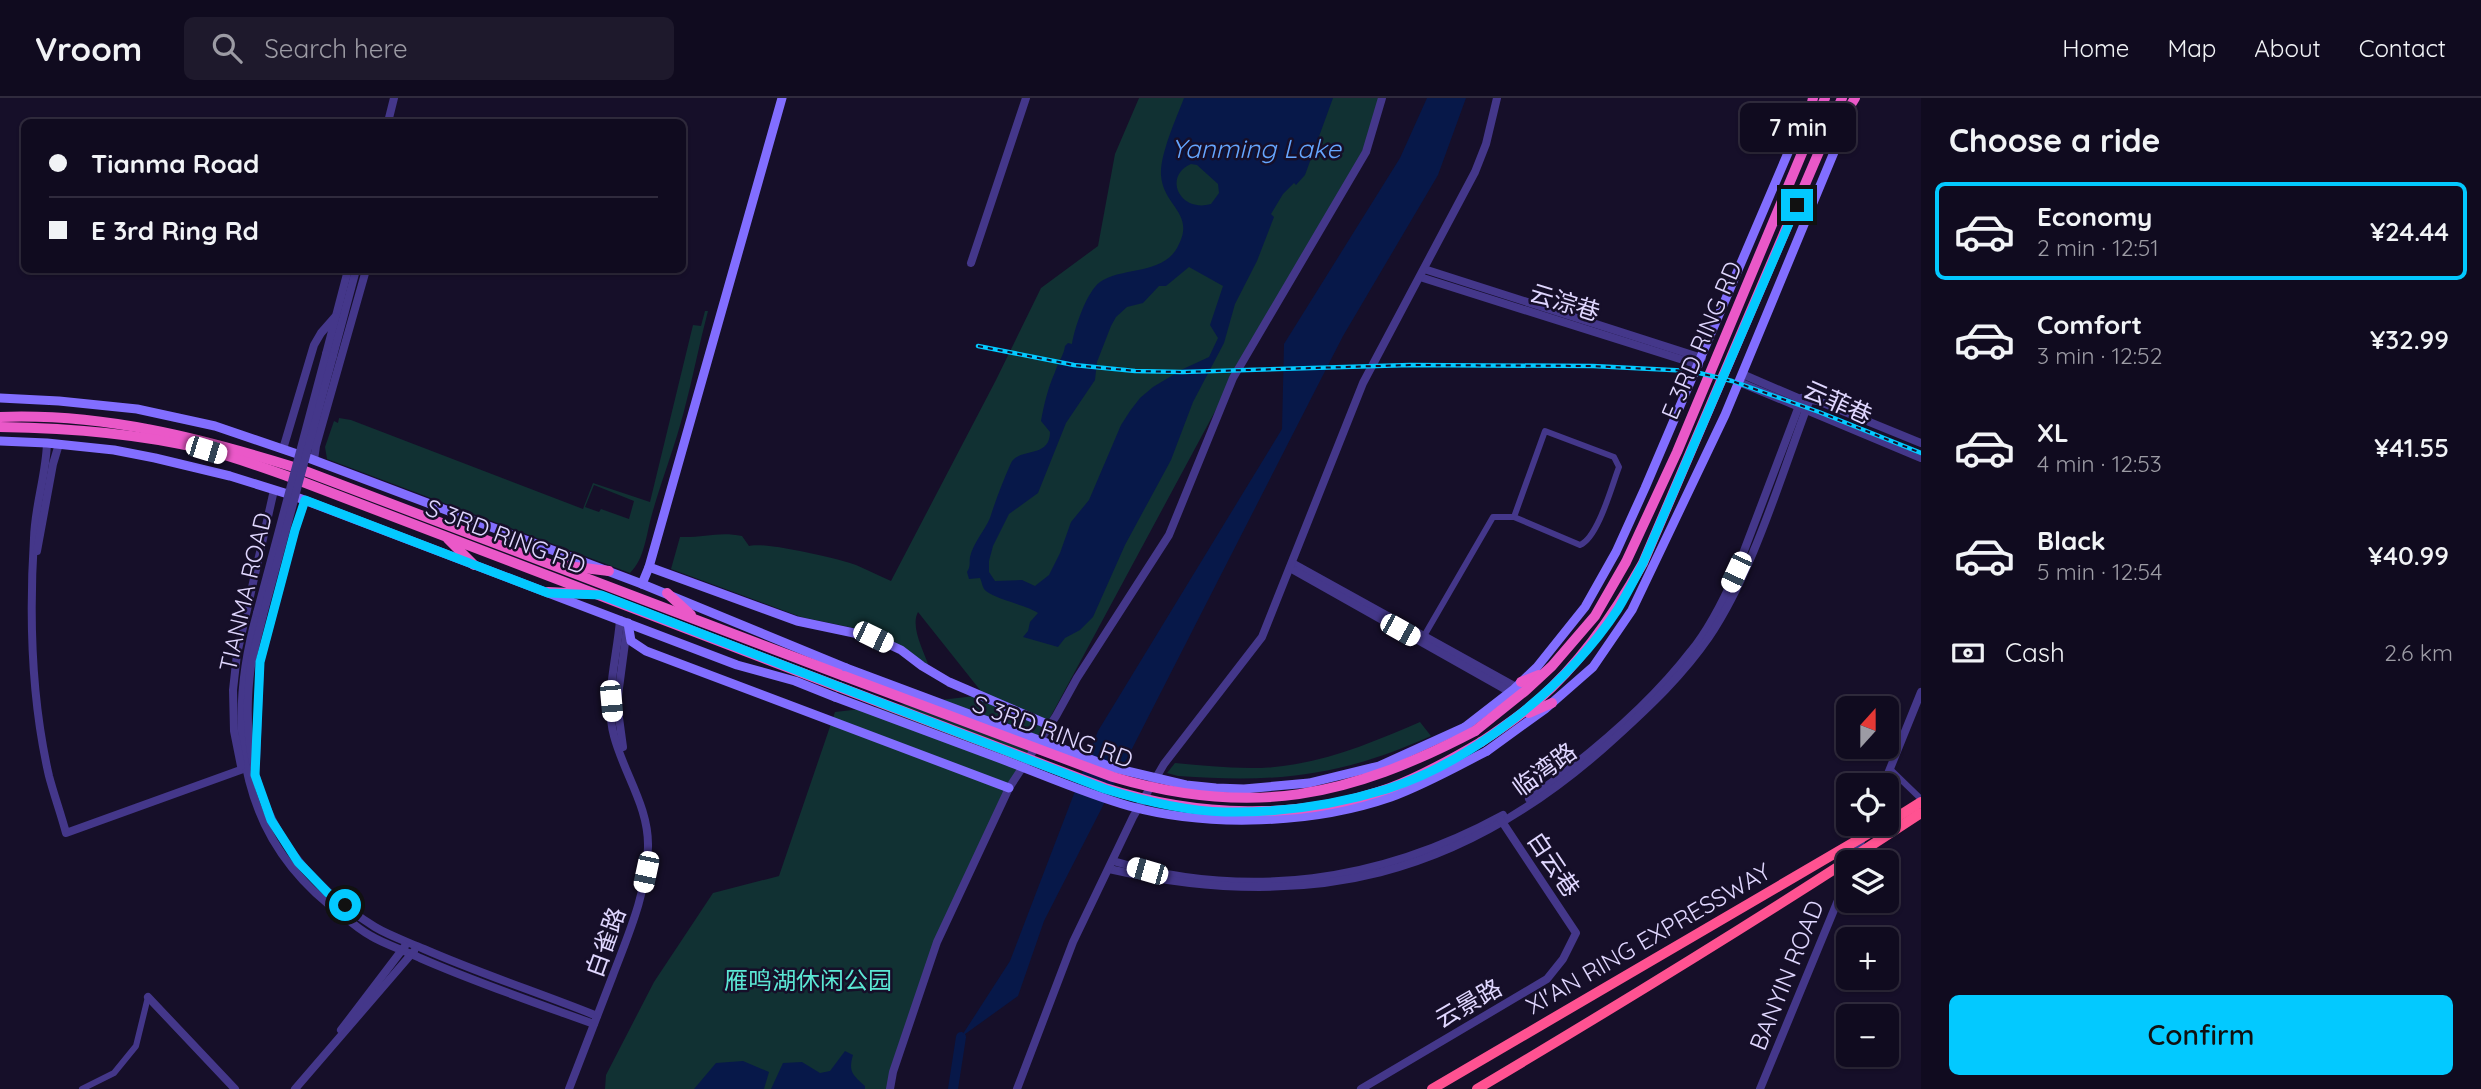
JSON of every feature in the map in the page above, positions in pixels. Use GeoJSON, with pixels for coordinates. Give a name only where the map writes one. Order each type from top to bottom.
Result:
{"type":"FeatureCollection","features":[{"type":"Feature","properties":{"kind":"highway"},"geometry":{"type":"LineString","coordinates":[[1796,168],[1812,98]]}},
{"type":"Feature","properties":{"kind":"highway","name":"E 3RD RING RD"},"geometry":{"type":"LineString","coordinates":[[1609,594],[1677,452],[1825,98]]}},
{"type":"Feature","properties":{"kind":"highway","name":"E 3RD RING RD"},"geometry":{"type":"LineString","coordinates":[[1618,609],[1643,563],[1842,98]]}},
{"type":"Feature","properties":{"kind":"highway"},"geometry":{"type":"LineString","coordinates":[[1808,180],[1856,98]]}},
{"type":"Feature","properties":{"kind":"highway","name":"S 3RD RING RD"},"geometry":{"type":"LineString","coordinates":[[0,417],[53,417],[117,428],[262,467],[841,682]]}},
{"type":"Feature","properties":{"kind":"highway","name":"S 3RD RING RD"},"geometry":{"type":"LineString","coordinates":[[0,427],[117,428],[169,432],[221,444],[297,468],[696,620],[1105,789],[1145,801],[1224,812],[1303,807],[1346,800],[1390,788],[1447,762],[1477,738],[1545,672],[1595,615],[1609,594]]}},
{"type":"Feature","properties":{"kind":"highway"},"geometry":{"type":"LineString","coordinates":[[443,535],[474,565]]}},
{"type":"Feature","properties":{"kind":"highway"},"geometry":{"type":"LineString","coordinates":[[551,564],[609,571]]}},
{"type":"Feature","properties":{"kind":"highway"},"geometry":{"type":"LineString","coordinates":[[548,593],[601,595]]}},
{"type":"Feature","properties":{"kind":"highway"},"geometry":{"type":"LineString","coordinates":[[667,593],[696,620]]}},
{"type":"Feature","properties":{"kind":"highway","name":"S 3RD RING RD"},"geometry":{"type":"LineString","coordinates":[[1477,738],[1514,719],[1538,701],[1560,679],[1618,609]]}},
{"type":"Feature","properties":{"kind":"highway"},"geometry":{"type":"LineString","coordinates":[[1516,687],[1545,672]]}},
{"type":"Feature","properties":{"kind":"highway"},"geometry":{"type":"LineString","coordinates":[[1514,719],[1552,704]]}},
{"type":"Feature","properties":{"kind":"highway","name":"XI'AN RING EXPRESSWAY"},"geometry":{"type":"LineString","coordinates":[[1899,815],[1921,801]]}},
{"type":"Feature","properties":{"kind":"highway","name":"XI'AN RING EXPRESSWAY"},"geometry":{"type":"LineString","coordinates":[[1477,1089],[1810,886],[1921,813]]}},
{"type":"Feature","properties":{"kind":"highway","name":"XI'AN RING EXPRESSWAY"},"geometry":{"type":"LineString","coordinates":[[1432,1089],[1865,836]]}},
{"type":"Feature","properties":{"kind":"main road"},"geometry":{"type":"LineString","coordinates":[[642,583],[649,567],[782,98]]}},
{"type":"Feature","properties":{"kind":"main road"},"geometry":{"type":"LineString","coordinates":[[1477,738],[1516,687],[1537,667],[1585,607],[1626,531],[1812,98]]}},
{"type":"Feature","properties":{"kind":"main road"},"geometry":{"type":"LineString","coordinates":[[0,398],[137,409],[215,426],[314,460],[667,593],[841,682],[1114,768],[1172,782],[1216,788],[1244,789],[1309,783],[1477,738],[1552,704],[1593,667],[1632,610],[1661,553],[1740,378],[1856,98]]}},
{"type":"Feature","properties":{"kind":"main road"},"geometry":{"type":"LineString","coordinates":[[0,441],[59,444],[155,457],[274,490],[737,665],[795,681],[841,682]]}},
{"type":"Feature","properties":{"kind":"main road"},"geometry":{"type":"LineString","coordinates":[[649,567],[797,621],[873,637],[901,650],[949,682],[1049,725]]}},
{"type":"Feature","properties":{"kind":"main road"},"geometry":{"type":"LineString","coordinates":[[624,622],[631,641],[646,651],[1009,788]]}},
{"type":"Feature","properties":{"kind":"street"},"geometry":{"type":"LineString","coordinates":[[389,119],[394,98]]}},
{"type":"Feature","properties":{"kind":"street"},"geometry":{"type":"LineString","coordinates":[[971,263],[1026,98]]}},
{"type":"Feature","properties":{"kind":"street"},"geometry":{"type":"LineString","coordinates":[[890,1089],[893,1072],[937,942],[1009,788],[1169,535],[1233,378],[1366,152],[1382,98]]}},
{"type":"Feature","properties":{"kind":"street"},"geometry":{"type":"LineString","coordinates":[[1017,1089],[1073,942],[1133,817],[1164,764],[1262,637],[1363,383],[1475,172],[1486,144],[1497,98]]}},
{"type":"Feature","properties":{"kind":"street","name":"TIANMA ROAD"},"geometry":{"type":"LineString","coordinates":[[330,355],[335,317],[347,273]]}},
{"type":"Feature","properties":{"kind":"street","name":"TIANMA ROAD"},"geometry":{"type":"LineString","coordinates":[[355,273],[243,671],[241,709],[244,769],[248,783],[265,828],[291,869],[322,901],[370,936],[448,970],[596,1020]]}},
{"type":"Feature","properties":{"kind":"street"},"geometry":{"type":"LineString","coordinates":[[314,460],[365,273]]}},
{"type":"Feature","properties":{"kind":"street","name":"云淙巷"},"geometry":{"type":"LineString","coordinates":[[1422,273],[1700,361]]}},
{"type":"Feature","properties":{"kind":"street"},"geometry":{"type":"LineString","coordinates":[[283,449],[314,345],[335,317]]}},
{"type":"Feature","properties":{"kind":"street","name":"云菲巷"},"geometry":{"type":"LineString","coordinates":[[1740,378],[1804,403],[1921,458]]}},
{"type":"Feature","properties":{"kind":"street","name":"云菲巷"},"geometry":{"type":"LineString","coordinates":[[1804,403],[1818,401],[1921,443]]}},
{"type":"Feature","properties":{"kind":"street","name":"临湾路"},"geometry":{"type":"LineString","coordinates":[[1111,865],[1199,886],[1271,889],[1311,886],[1412,863],[1469,840],[1500,820],[1582,758],[1651,696],[1693,649],[1725,597],[1804,403]]}},
{"type":"Feature","properties":{"kind":"street"},"geometry":{"type":"LineString","coordinates":[[1424,636],[1493,517],[1514,517],[1580,545],[1586,543],[1602,514],[1619,467],[1614,457],[1545,431],[1514,517]]}},
{"type":"Feature","properties":{"kind":"street"},"geometry":{"type":"LineString","coordinates":[[47,443],[47,460],[37,505],[34,536],[31,629],[37,701],[50,777],[66,833],[244,769],[234,731],[233,690],[237,654],[274,490]]}},
{"type":"Feature","properties":{"kind":"street"},"geometry":{"type":"LineString","coordinates":[[33,568],[59,444]]}},
{"type":"Feature","properties":{"kind":"street"},"geometry":{"type":"LineString","coordinates":[[255,775],[260,662],[305,500]]}},
{"type":"Feature","properties":{"kind":"street"},"geometry":{"type":"LineString","coordinates":[[1291,565],[1516,687]]}},
{"type":"Feature","properties":{"kind":"street"},"geometry":{"type":"LineString","coordinates":[[1291,565],[1516,687]]}},
{"type":"Feature","properties":{"kind":"street","name":"TIANMA ROAD"},"geometry":{"type":"LineString","coordinates":[[260,614],[251,666],[250,745],[255,775],[271,820],[298,862],[328,893],[377,928],[596,1020]]}},
{"type":"Feature","properties":{"kind":"street","name":"白雀路"},"geometry":{"type":"LineString","coordinates":[[569,1089],[639,907],[646,872],[648,845],[645,817],[614,735],[611,701],[611,674],[624,622]]}},
{"type":"Feature","properties":{"kind":"street"},"geometry":{"type":"LineString","coordinates":[[1888,773],[1921,692]]}},
{"type":"Feature","properties":{"kind":"street"},"geometry":{"type":"LineString","coordinates":[[1890,769],[1921,801]]}},
{"type":"Feature","properties":{"kind":"street","name":"白云巷"},"geometry":{"type":"LineString","coordinates":[[1500,820],[1576,933]]}},
{"type":"Feature","properties":{"kind":"street","name":"BANYIN ROAD"},"geometry":{"type":"LineString","coordinates":[[1760,1089],[1836,905]]}},
{"type":"Feature","properties":{"kind":"street","name":"云景路"},"geometry":{"type":"LineString","coordinates":[[1362,1089],[1547,979],[1563,959],[1576,933]]}},
{"type":"Feature","properties":{"kind":"street"},"geometry":{"type":"LineString","coordinates":[[295,1089],[408,942]]}},
{"type":"Feature","properties":{"kind":"street"},"geometry":{"type":"LineString","coordinates":[[325,1053],[355,1022],[417,946]]}},
{"type":"Feature","properties":{"kind":"street"},"geometry":{"type":"LineString","coordinates":[[82,1089],[114,1073],[136,1046],[148,997]]}},
{"type":"Feature","properties":{"kind":"street"},"geometry":{"type":"LineString","coordinates":[[148,997],[234,1089]]}},
{"type":"Feature","properties":{"kind":"green space","name":"雁鸣湖休闲公园"},"geometry":{"type":"Polygon","coordinates":[[[1139,98],[1385,98],[1368,146],[1233,378],[982,844],[937,942],[890,1089],[605,1089],[606,1075],[654,982],[713,893],[779,876],[835,712],[984,695],[918,612],[917,632],[929,667],[873,632],[801,617],[671,569],[680,537],[726,534],[742,536],[749,546],[784,548],[834,559],[856,565],[891,581],[1041,288],[1098,246],[1115,154],[1139,98]]]}},
{"type":"Feature","properties":{"kind":"green space"},"geometry":{"type":"Polygon","coordinates":[[[705,311],[708,311],[677,437],[644,546],[630,573],[327,459],[325,447],[334,421],[338,423],[339,418],[351,420],[583,509],[593,483],[650,502],[693,325],[701,326],[705,311]],[[594,485],[585,507],[599,512],[601,509],[629,519],[634,501],[594,485]]]}},
{"type":"Feature","properties":{"kind":"green space"},"geometry":{"type":"Polygon","coordinates":[[[1420,722],[1431,736],[1367,761],[1337,769],[1246,778],[1178,776],[1167,773],[1175,763],[1256,768],[1301,763],[1353,749],[1420,722]]]}},
{"type":"Feature","properties":{"kind":"water","name":"Yanming Lake"},"geometry":{"type":"Polygon","coordinates":[[[1184,98],[1333,98],[1305,175],[1283,194],[1271,214],[1274,217],[1257,261],[1235,304],[1224,343],[1193,402],[1171,460],[1125,545],[1093,617],[1080,630],[1065,638],[1058,647],[1023,637],[1038,613],[988,592],[983,588],[980,578],[969,579],[967,572],[970,557],[990,518],[1011,463],[1020,455],[1045,446],[1049,440],[1050,432],[1041,421],[1046,396],[1065,346],[1072,344],[1078,320],[1090,293],[1109,277],[1162,263],[1177,248],[1183,226],[1163,186],[1161,167],[1184,98]],[[1191,164],[1178,177],[1178,192],[1190,203],[1211,204],[1219,193],[1218,184],[1197,165],[1191,164]],[[1189,267],[1166,286],[1159,286],[1143,303],[1127,307],[1116,317],[1097,362],[1095,380],[1066,423],[1038,493],[1009,514],[993,546],[989,572],[995,581],[1022,580],[1035,586],[1049,575],[1071,522],[1089,500],[1121,425],[1130,411],[1153,387],[1209,357],[1218,338],[1210,325],[1223,286],[1189,267]]]}},
{"type":"Feature","properties":{"kind":"water"},"geometry":{"type":"Polygon","coordinates":[[[1427,98],[1466,98],[1438,175],[1343,336],[1044,921],[1018,996],[961,1037],[1010,961],[1098,731],[1282,429],[1284,344],[1400,158],[1427,98]]]}},
{"type":"Feature","properties":{"kind":"water"},"geometry":{"type":"Polygon","coordinates":[[[845,1051],[853,1055],[853,1073],[865,1089],[771,1089],[783,1063],[802,1062],[820,1073],[830,1071],[845,1051]]]}},
{"type":"Feature","properties":{"kind":"water"},"geometry":{"type":"Polygon","coordinates":[[[743,1061],[769,1072],[764,1089],[694,1089],[716,1063],[743,1061]]]}},
{"type":"Feature","properties":{"kind":"waterway"},"geometry":{"type":"LineString","coordinates":[[953,1089],[961,1037]]}},
{"type":"Feature","properties":{"kind":"railway"},"geometry":{"type":"LineString","coordinates":[[978,346],[1074,365],[1135,371],[1410,365],[1593,366],[1691,371],[1732,381],[1819,412],[1921,453]]}},
{"type":"Feature","properties":{"kind":"route"},"geometry":{"type":"LineString","coordinates":[[345,905],[328,893],[298,862],[271,820],[255,775],[260,662],[305,500],[548,593],[601,595],[1105,789],[1145,801],[1224,812],[1303,807],[1346,800],[1390,788],[1447,762],[1514,719],[1538,701],[1560,679],[1618,609],[1643,563],[1797,205]]}}]}
